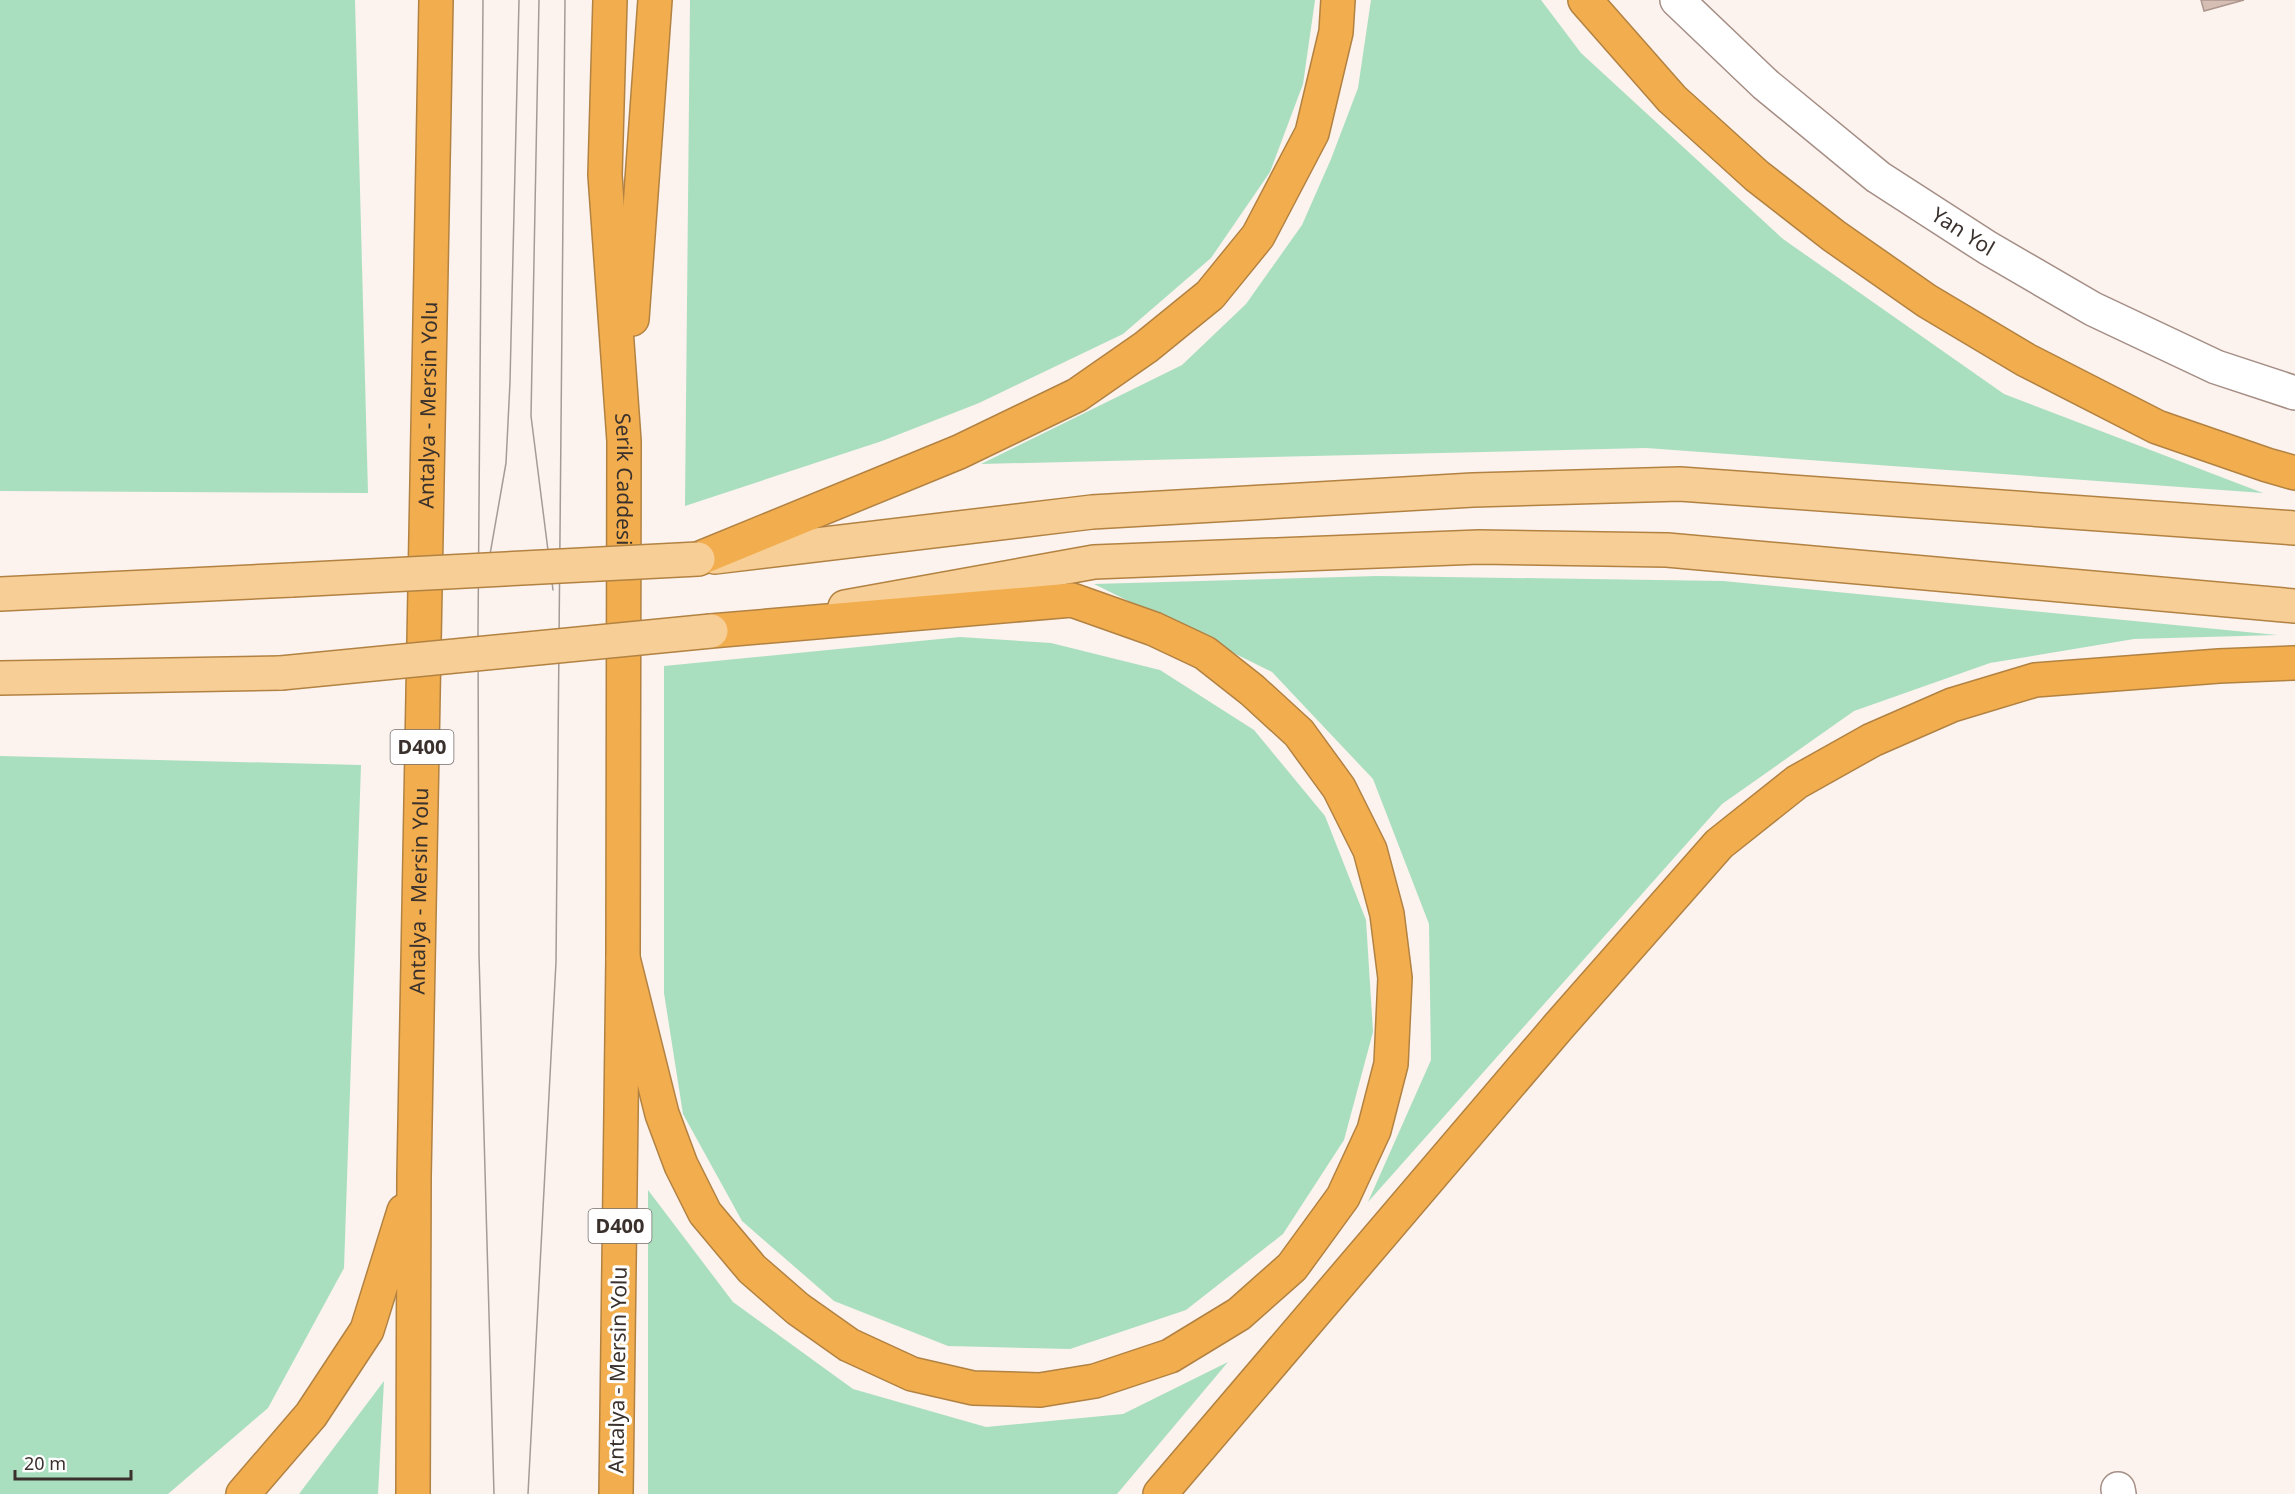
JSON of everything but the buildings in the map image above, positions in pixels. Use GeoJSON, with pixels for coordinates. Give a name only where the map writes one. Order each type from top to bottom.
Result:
{"type":"FeatureCollection","features":[{"type":"Feature","properties":{"kind":"highway"},"geometry":{"type":"LineString","coordinates":[[413,0],[435,59]]}},
{"type":"Feature","properties":{"kind":"highway","name":"Antalya - Mersin Yolu"},"geometry":{"type":"LineString","coordinates":[[413,1494],[414,1178],[436,0]]}},
{"type":"Feature","properties":{"kind":"highway","name":"Serik Caddesi"},"geometry":{"type":"LineString","coordinates":[[610,0],[605,175],[624,441],[623,958]]}},
{"type":"Feature","properties":{"kind":"highway"},"geometry":{"type":"LineString","coordinates":[[624,441],[656,0]]}},
{"type":"Feature","properties":{"kind":"highway"},"geometry":{"type":"LineString","coordinates":[[698,560],[959,452],[1077,395],[1146,347],[1210,295],[1257,236],[1312,133],[1336,32],[1338,0]]}},
{"type":"Feature","properties":{"kind":"highway"},"geometry":{"type":"LineString","coordinates":[[1584,0],[1672,99],[1757,176],[1834,237],[1927,301],[2026,360],[2157,427],[2295,473]]}},
{"type":"Feature","properties":{"kind":"highway"},"geometry":{"type":"LineString","coordinates":[[623,958],[662,1114],[681,1166],[705,1213],[752,1269],[798,1309],[849,1346],[912,1374],[973,1388],[1040,1390],[1095,1381],[1170,1356],[1239,1314],[1292,1267],[1343,1197],[1374,1131],[1391,1064],[1395,978],[1388,914],[1370,850],[1339,788],[1299,733],[1252,690],[1205,653],[1154,629],[1072,600],[711,632]]}},
{"type":"Feature","properties":{"kind":"highway"},"geometry":{"type":"LineString","coordinates":[[1160,1494],[1558,1027],[1719,844],[1797,782],[1872,740],[1952,705],[2036,680],[2219,666],[2295,663]]}},
{"type":"Feature","properties":{"kind":"highway","name":"Antalya - Mersin Yolu"},"geometry":{"type":"LineString","coordinates":[[616,1494],[623,958]]}},
{"type":"Feature","properties":{"kind":"highway"},"geometry":{"type":"LineString","coordinates":[[243,1494],[311,1415],[367,1330],[414,1178]]}},
{"type":"Feature","properties":{"kind":"main road"},"geometry":{"type":"LineString","coordinates":[[0,594],[698,560],[1092,512],[1473,490],[1680,484],[2295,528]]}},
{"type":"Feature","properties":{"kind":"main road"},"geometry":{"type":"LineString","coordinates":[[0,678],[281,673],[711,632],[1094,562],[1479,547],[1667,550],[2295,606]]}},
{"type":"Feature","properties":{"kind":"street","name":"Yan Yol"},"geometry":{"type":"LineString","coordinates":[[1677,0],[1765,84],[1878,177],[1988,248],[2093,309],[2216,367],[2295,393]]}},
{"type":"Feature","properties":{"kind":"green space"},"geometry":{"type":"Polygon","coordinates":[[[0,0],[355,0],[368,493],[0,491],[0,0]]]}},
{"type":"Feature","properties":{"kind":"green space"},"geometry":{"type":"Polygon","coordinates":[[[690,0],[1315,0],[1303,84],[1270,172],[1211,258],[1123,334],[979,403],[882,441],[685,506],[690,0]]]}},
{"type":"Feature","properties":{"kind":"green space"},"geometry":{"type":"Polygon","coordinates":[[[1371,0],[1541,0],[1581,53],[1783,239],[2004,394],[2263,493],[1646,448],[981,464],[1182,365],[1246,304],[1302,225],[1331,159],[1358,88],[1371,0]]]}},
{"type":"Feature","properties":{"kind":"green space"},"geometry":{"type":"Polygon","coordinates":[[[1378,576],[1723,581],[2277,635],[2134,639],[1990,663],[1854,711],[1722,804],[1368,1202],[1431,1060],[1429,924],[1373,779],[1272,672],[1094,584],[1378,576]]]}},
{"type":"Feature","properties":{"kind":"green space"},"geometry":{"type":"Polygon","coordinates":[[[960,637],[1051,643],[1160,670],[1254,730],[1325,816],[1366,920],[1373,1032],[1344,1140],[1283,1234],[1186,1310],[1070,1349],[948,1346],[834,1301],[742,1221],[683,1114],[664,993],[664,666],[960,637]]]}},
{"type":"Feature","properties":{"kind":"green space"},"geometry":{"type":"Polygon","coordinates":[[[0,756],[361,765],[344,1268],[268,1408],[168,1494],[0,1494],[0,756]]]}},
{"type":"Feature","properties":{"kind":"green space"},"geometry":{"type":"Polygon","coordinates":[[[648,1190],[733,1302],[853,1389],[986,1427],[1123,1414],[1228,1362],[1117,1494],[648,1494],[648,1190]]]}},
{"type":"Feature","properties":{"kind":"green space"},"geometry":{"type":"Polygon","coordinates":[[[384,1381],[378,1494],[299,1494],[384,1381]]]}},
{"type":"Feature","properties":{"kind":"tram line"},"geometry":{"type":"LineString","coordinates":[[483,0],[478,633],[479,955],[494,1494]]}},
{"type":"Feature","properties":{"kind":"tram line"},"geometry":{"type":"LineString","coordinates":[[485,583],[506,463],[519,0]]}},
{"type":"Feature","properties":{"kind":"tram line"},"geometry":{"type":"LineString","coordinates":[[539,0],[531,416],[553,590]]}},
{"type":"Feature","properties":{"kind":"tram line"},"geometry":{"type":"LineString","coordinates":[[528,1494],[556,962],[565,0]]}}]}
